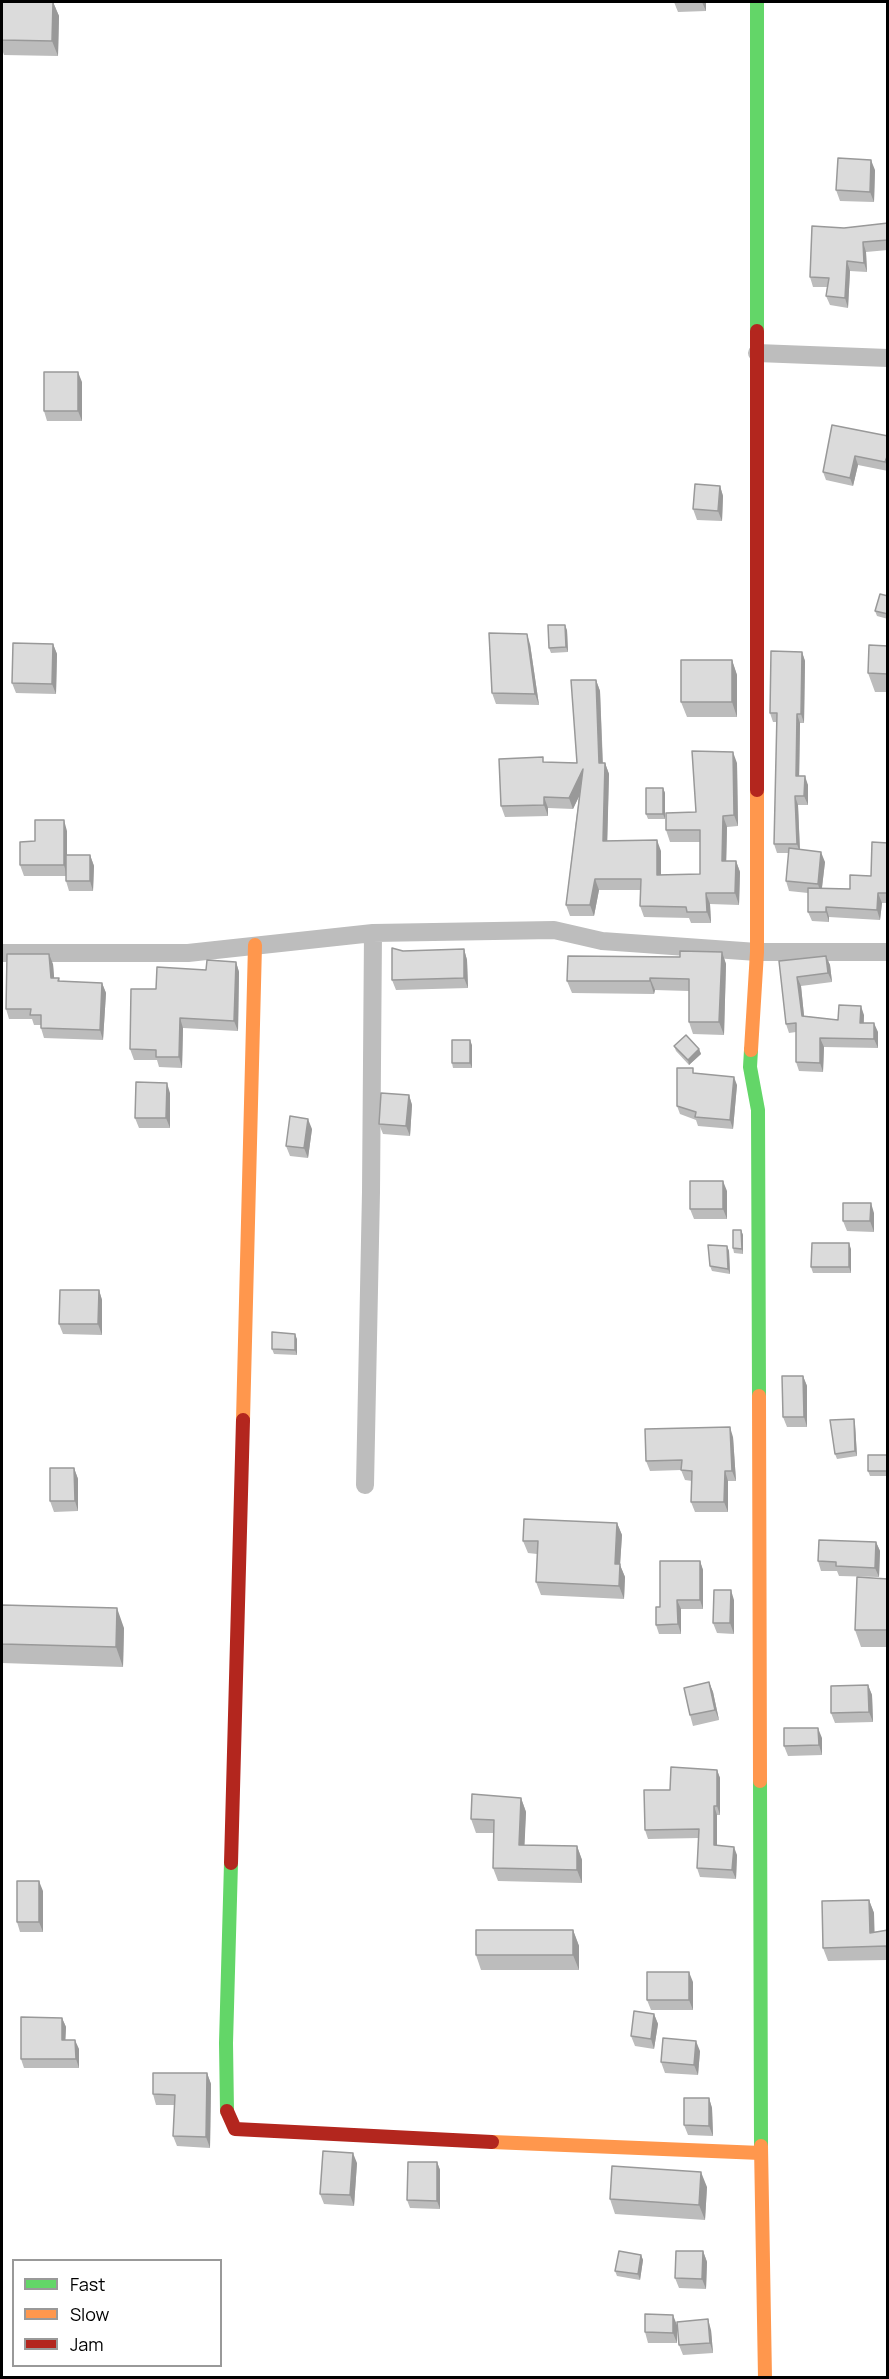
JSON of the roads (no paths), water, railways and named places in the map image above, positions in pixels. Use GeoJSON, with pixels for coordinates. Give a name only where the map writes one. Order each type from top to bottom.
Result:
{"type":"FeatureCollection","features":[{"type":"Feature","properties":{"kind":"street"},"geometry":{"type":"LineString","coordinates":[[757,2],[757,952],[750,1067],[758,1121],[761,2153],[765,2378]]}},
{"type":"Feature","properties":{"kind":"street"},"geometry":{"type":"LineString","coordinates":[[757,353],[888,358]]}},
{"type":"Feature","properties":{"kind":"street"},"geometry":{"type":"LineString","coordinates":[[2,953],[188,953],[373,933],[554,930],[602,941],[757,952],[888,952]]}},
{"type":"Feature","properties":{"kind":"street"},"geometry":{"type":"LineString","coordinates":[[365,1485],[373,933]]}},
{"type":"Feature","properties":{"kind":"street"},"geometry":{"type":"LineString","coordinates":[[255,945],[234,1775],[230,1855],[226,2031],[227,2111],[235,2129],[563,2146],[761,2153]]}}]}
